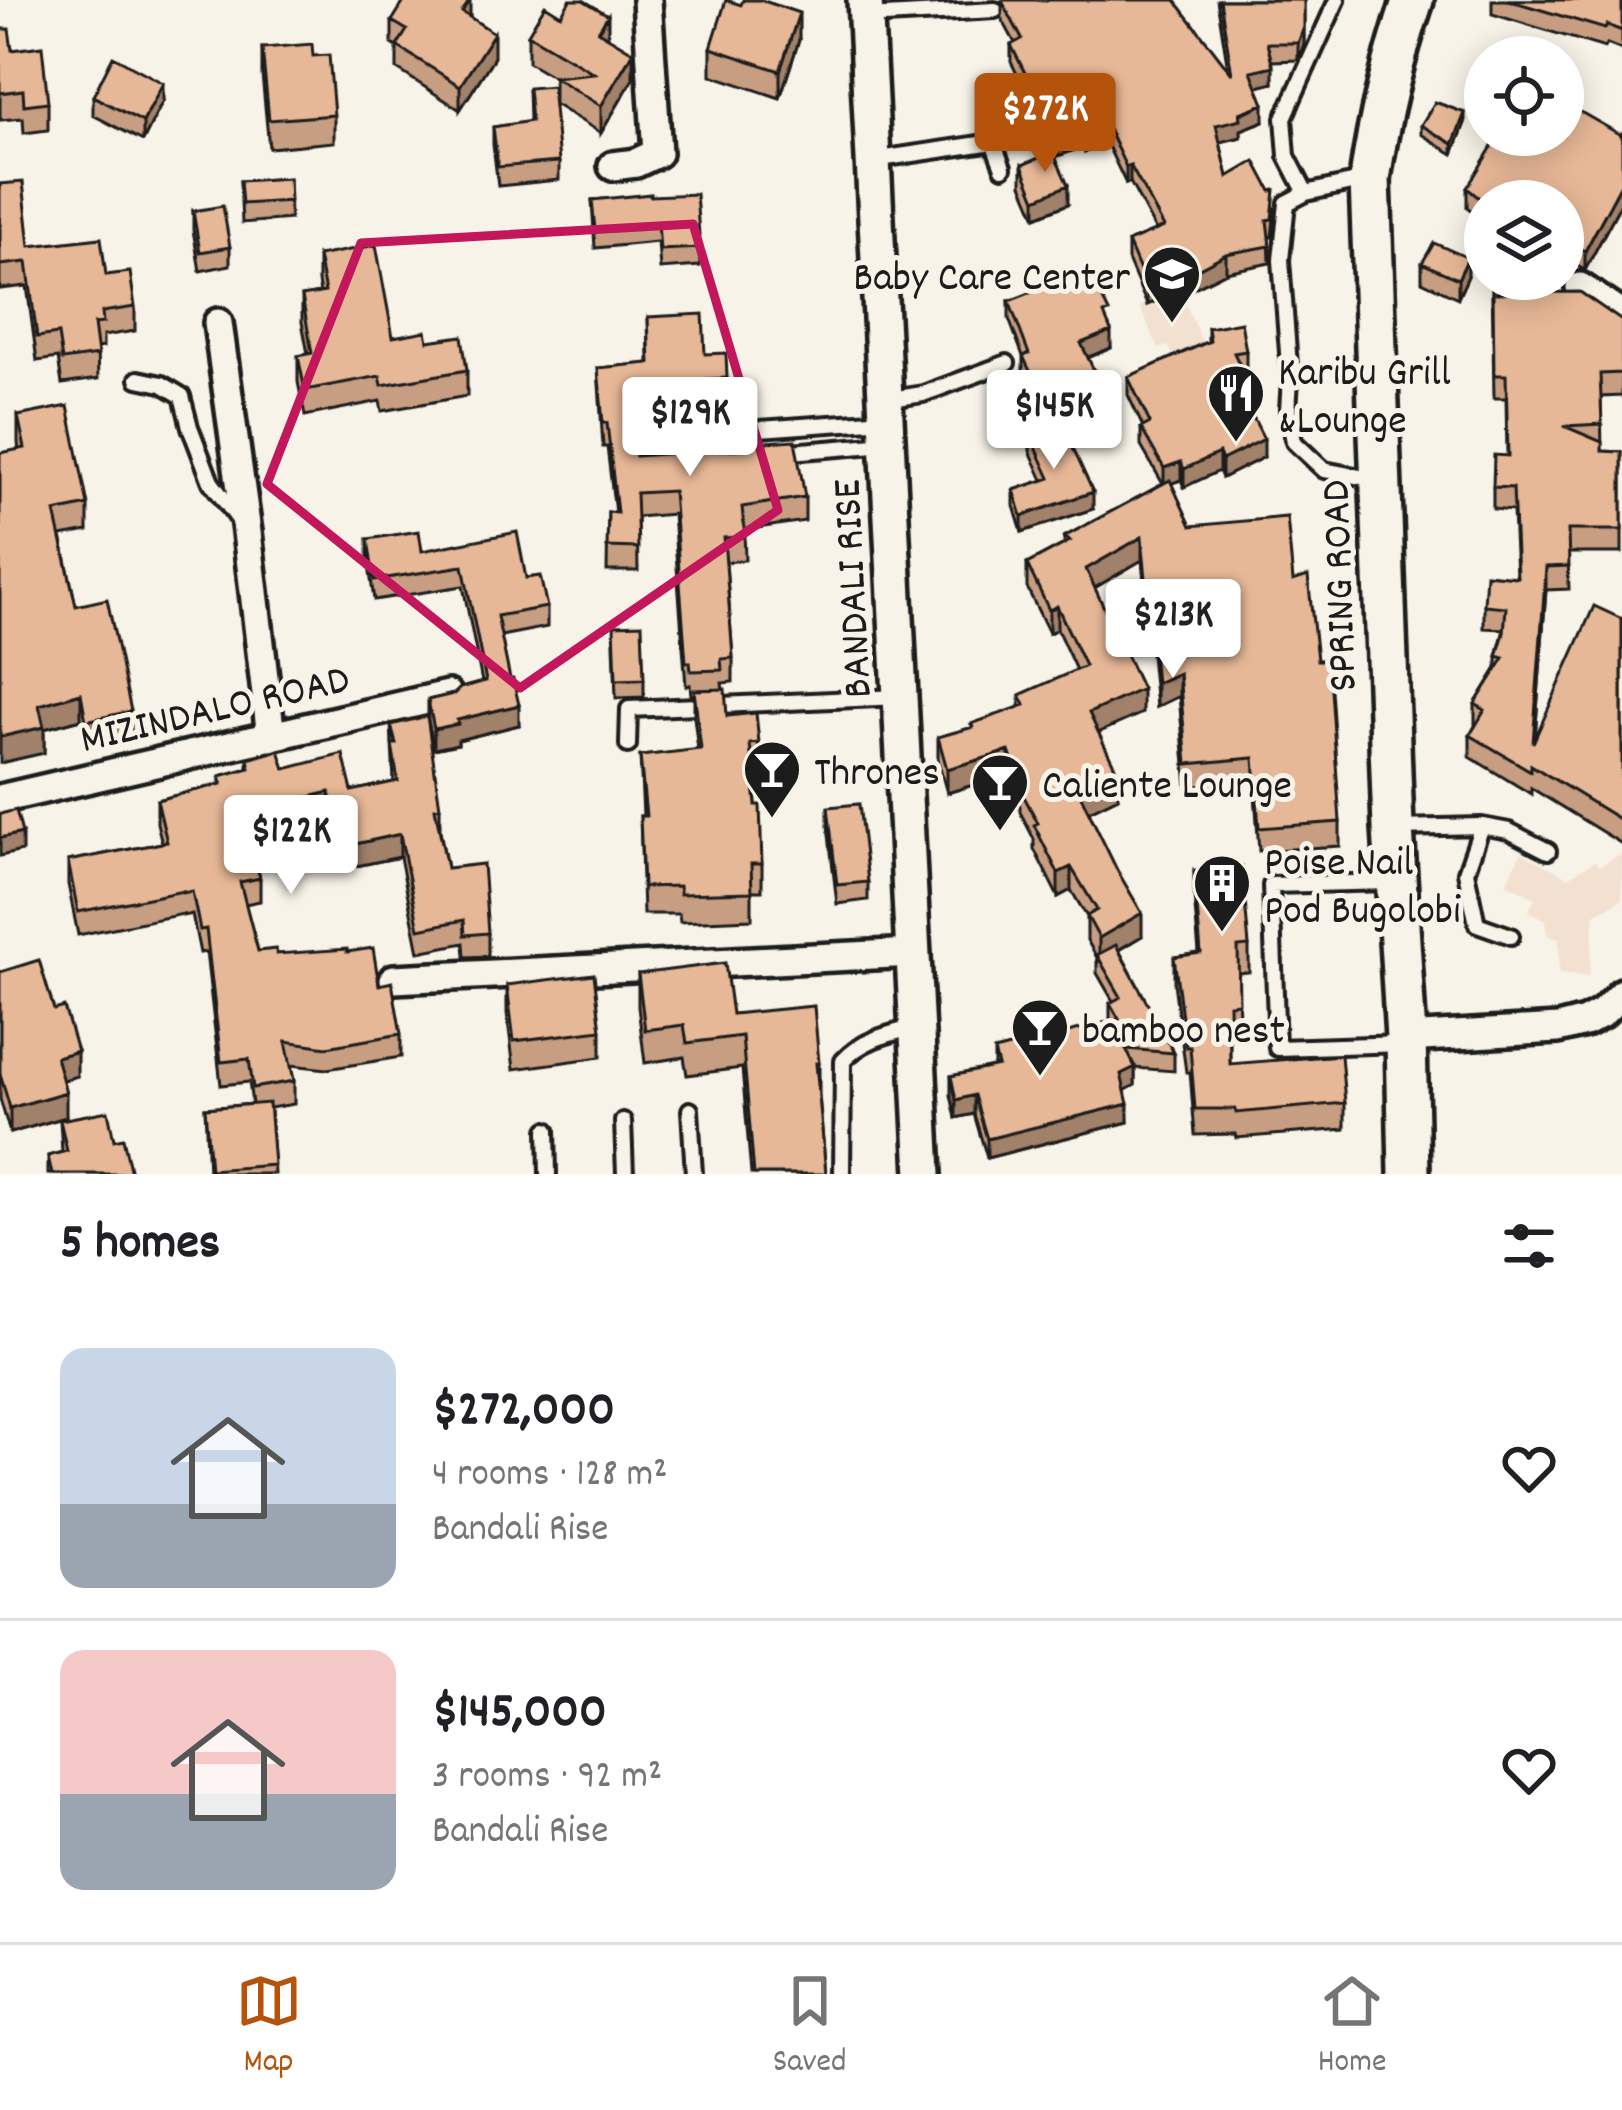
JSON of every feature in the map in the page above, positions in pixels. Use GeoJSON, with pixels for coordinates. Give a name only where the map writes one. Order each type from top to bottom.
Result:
{"type":"FeatureCollection","features":[{"type":"Feature","properties":{"kind":"main road","name":"SPRING ROAD"},"geometry":{"type":"LineString","coordinates":[[1409,1174],[1370,179],[1382,107],[1412,0]]}},
{"type":"Feature","properties":{"kind":"street"},"geometry":{"type":"LineString","coordinates":[[613,166],[636,163],[657,153],[647,0]]}},
{"type":"Feature","properties":{"kind":"street","name":"BANDALI RISE"},"geometry":{"type":"LineString","coordinates":[[865,8],[924,1174]]}},
{"type":"Feature","properties":{"kind":"street"},"geometry":{"type":"LineString","coordinates":[[1584,290],[1622,316]]}},
{"type":"Feature","properties":{"kind":"street"},"geometry":{"type":"LineString","coordinates":[[218,323],[271,737]]}},
{"type":"Feature","properties":{"kind":"street","name":"MIZINDALO ROAD"},"geometry":{"type":"LineString","coordinates":[[0,799],[448,695]]}},
{"type":"Feature","properties":{"kind":"street"},"geometry":{"type":"LineString","coordinates":[[394,979],[913,953]]}},
{"type":"Feature","properties":{"kind":"street"},"geometry":{"type":"LineString","coordinates":[[1406,1041],[1558,1029],[1602,1013],[1622,993]]}},
{"type":"Feature","properties":{"kind":"lane"},"geometry":{"type":"LineString","coordinates":[[1306,194],[1287,156],[1284,118],[1337,0]]}},
{"type":"Feature","properties":{"kind":"lane"},"geometry":{"type":"LineString","coordinates":[[865,8],[995,10]]}},
{"type":"Feature","properties":{"kind":"lane"},"geometry":{"type":"LineString","coordinates":[[873,160],[993,142],[1003,168]]}},
{"type":"Feature","properties":{"kind":"lane"},"geometry":{"type":"LineString","coordinates":[[1370,179],[1287,203],[1281,260],[1288,410],[1294,442],[1324,470],[1380,481]]}},
{"type":"Feature","properties":{"kind":"lane"},"geometry":{"type":"LineString","coordinates":[[771,454],[886,421],[923,394],[1006,363]]}},
{"type":"Feature","properties":{"kind":"lane"},"geometry":{"type":"LineString","coordinates":[[138,379],[161,384],[182,396],[211,482],[248,532]]}},
{"type":"Feature","properties":{"kind":"lane"},"geometry":{"type":"LineString","coordinates":[[645,437],[886,421]]}},
{"type":"Feature","properties":{"kind":"lane"},"geometry":{"type":"LineString","coordinates":[[628,745],[629,709],[900,697]]}},
{"type":"Feature","properties":{"kind":"lane"},"geometry":{"type":"LineString","coordinates":[[1393,828],[1482,826],[1509,831],[1548,850]]}},
{"type":"Feature","properties":{"kind":"lane"},"geometry":{"type":"LineString","coordinates":[[1482,826],[1466,872],[1478,924],[1511,936]]}},
{"type":"Feature","properties":{"kind":"lane"},"geometry":{"type":"LineString","coordinates":[[1396,881],[1271,885],[1276,1048],[1406,1041]]}},
{"type":"Feature","properties":{"kind":"lane"},"geometry":{"type":"LineString","coordinates":[[842,1174],[843,1061],[878,1036],[916,1027]]}},
{"type":"Feature","properties":{"kind":"lane"},"geometry":{"type":"LineString","coordinates":[[690,1110],[694,1174]]}},
{"type":"Feature","properties":{"kind":"lane"},"geometry":{"type":"LineString","coordinates":[[623,1121],[626,1174]]}},
{"type":"Feature","properties":{"kind":"lane"},"geometry":{"type":"LineString","coordinates":[[547,1130],[548,1174]]}},
{"type":"Feature","properties":{"kind":"highlighted area"},"geometry":{"type":"Polygon","coordinates":[[[693,224],[778,510],[520,688],[267,484],[361,243],[693,224]]]}},
{"type":"Feature","properties":{"kind":"shaded area","name":"Baby Care Center"},"geometry":{"type":"Polygon","coordinates":[[[1178,288],[1204,345],[1175,359],[1168,346],[1159,349],[1139,306],[1178,288]]]}},
{"type":"Feature","properties":{"kind":"shaded area"},"geometry":{"type":"Polygon","coordinates":[[[1521,853],[1568,877],[1595,861],[1600,866],[1622,853],[1622,899],[1595,914],[1589,976],[1559,973],[1559,939],[1548,936],[1546,920],[1529,911],[1535,898],[1506,883],[1521,853]]]}},
{"type":"Feature","properties":{"kind":"building"},"geometry":{"type":"Polygon","coordinates":[[[405,0],[470,0],[462,12],[494,33],[460,86],[397,46],[407,30],[392,21],[405,0]]]}},
{"type":"Feature","properties":{"kind":"building"},"geometry":{"type":"Polygon","coordinates":[[[570,0],[583,0],[608,15],[598,31],[633,52],[601,106],[554,77],[594,73],[528,34],[545,5],[561,15],[570,0]]]}},
{"type":"Feature","properties":{"kind":"building"},"geometry":{"type":"Polygon","coordinates":[[[726,0],[741,5],[743,0],[761,0],[799,13],[780,71],[711,48],[726,0]]]}},
{"type":"Feature","properties":{"kind":"building"},"geometry":{"type":"Polygon","coordinates":[[[1004,0],[1175,0],[1232,74],[1220,0],[1304,0],[1304,27],[1298,43],[1267,43],[1273,66],[1251,71],[1264,104],[1240,113],[1241,119],[1216,125],[1228,177],[1255,161],[1271,191],[1275,190],[1272,219],[1267,220],[1270,246],[1226,254],[1182,277],[1180,273],[1147,287],[1128,242],[1164,227],[1106,125],[1085,135],[1083,130],[1058,139],[1011,45],[1022,39],[1004,0]]]}},
{"type":"Feature","properties":{"kind":"building"},"geometry":{"type":"Polygon","coordinates":[[[1508,0],[1622,0],[1622,31],[1607,25],[1605,29],[1508,0]]]}},
{"type":"Feature","properties":{"kind":"building"},"geometry":{"type":"Polygon","coordinates":[[[0,29],[9,29],[12,50],[42,46],[48,102],[24,105],[23,90],[0,93],[0,29]]]}},
{"type":"Feature","properties":{"kind":"building"},"geometry":{"type":"Polygon","coordinates":[[[312,44],[313,56],[329,55],[334,115],[269,120],[262,48],[312,44]]]}},
{"type":"Feature","properties":{"kind":"building"},"geometry":{"type":"Polygon","coordinates":[[[113,56],[163,83],[143,122],[93,96],[113,56]]]}},
{"type":"Feature","properties":{"kind":"building"},"geometry":{"type":"Polygon","coordinates":[[[552,86],[559,162],[498,167],[493,127],[531,121],[528,88],[552,86]]]}},
{"type":"Feature","properties":{"kind":"building"},"geometry":{"type":"Polygon","coordinates":[[[1435,102],[1464,113],[1453,144],[1421,125],[1435,102]]]}},
{"type":"Feature","properties":{"kind":"building"},"geometry":{"type":"Polygon","coordinates":[[[1584,114],[1622,132],[1622,182],[1585,251],[1584,180],[1472,180],[1486,156],[1584,156],[1584,114]]]}},
{"type":"Feature","properties":{"kind":"building"},"geometry":{"type":"Polygon","coordinates":[[[1053,152],[1068,185],[1036,199],[1022,165],[1053,152]]]}},
{"type":"Feature","properties":{"kind":"building"},"geometry":{"type":"Polygon","coordinates":[[[289,178],[290,201],[242,204],[240,181],[289,178]]]}},
{"type":"Feature","properties":{"kind":"building"},"geometry":{"type":"Polygon","coordinates":[[[23,182],[30,246],[101,238],[106,275],[130,272],[135,307],[102,312],[103,323],[94,324],[98,355],[62,360],[58,334],[37,337],[27,262],[0,265],[0,184],[23,182]]]}},
{"type":"Feature","properties":{"kind":"building"},"geometry":{"type":"Polygon","coordinates":[[[696,194],[700,248],[660,250],[658,223],[595,230],[592,200],[696,194]]]}},
{"type":"Feature","properties":{"kind":"building"},"geometry":{"type":"Polygon","coordinates":[[[223,206],[230,247],[200,252],[193,211],[223,206]]]}},
{"type":"Feature","properties":{"kind":"building"},"geometry":{"type":"Polygon","coordinates":[[[1434,243],[1464,256],[1458,279],[1422,263],[1434,243]]]}},
{"type":"Feature","properties":{"kind":"building"},"geometry":{"type":"Polygon","coordinates":[[[376,245],[393,337],[426,331],[428,341],[462,336],[467,370],[382,385],[380,376],[305,390],[298,356],[312,353],[302,296],[325,292],[318,256],[376,245]]]}},
{"type":"Feature","properties":{"kind":"building"},"geometry":{"type":"Polygon","coordinates":[[[1088,270],[1109,312],[1104,314],[1111,331],[1081,343],[1099,381],[1046,406],[1023,356],[1029,354],[1009,301],[1088,270]]]}},
{"type":"Feature","properties":{"kind":"building"},"geometry":{"type":"Polygon","coordinates":[[[1584,295],[1622,321],[1622,373],[1600,374],[1602,424],[1564,426],[1602,442],[1602,451],[1622,452],[1622,530],[1568,530],[1569,566],[1546,567],[1533,743],[1594,606],[1622,619],[1622,821],[1531,765],[1531,771],[1470,735],[1485,710],[1475,704],[1504,658],[1497,656],[1506,607],[1484,605],[1486,574],[1517,577],[1513,488],[1493,487],[1494,455],[1508,456],[1506,375],[1494,375],[1493,300],[1584,300],[1584,295]]]}},
{"type":"Feature","properties":{"kind":"building"},"geometry":{"type":"Polygon","coordinates":[[[703,314],[705,354],[726,353],[727,378],[707,379],[708,398],[631,403],[636,456],[753,448],[752,443],[795,440],[805,497],[742,507],[745,537],[724,538],[733,658],[721,659],[722,670],[691,671],[686,662],[673,491],[636,493],[638,548],[607,547],[608,512],[617,513],[598,368],[650,363],[648,317],[703,314]]]}},
{"type":"Feature","properties":{"kind":"building"},"geometry":{"type":"Polygon","coordinates":[[[1241,322],[1246,351],[1234,353],[1245,376],[1235,381],[1264,439],[1222,460],[1219,453],[1184,469],[1181,462],[1164,468],[1141,428],[1150,423],[1128,377],[1210,341],[1208,328],[1241,322]]]}},
{"type":"Feature","properties":{"kind":"building"},"geometry":{"type":"Polygon","coordinates":[[[68,406],[88,505],[55,512],[76,606],[107,599],[131,711],[86,721],[81,693],[39,705],[44,727],[0,737],[0,453],[25,448],[18,416],[68,406]]]}},
{"type":"Feature","properties":{"kind":"building"},"geometry":{"type":"Polygon","coordinates":[[[1060,420],[1093,492],[1022,516],[1014,490],[1050,478],[1030,434],[1060,420]]]}},
{"type":"Feature","properties":{"kind":"building"},"geometry":{"type":"Polygon","coordinates":[[[1170,480],[1191,526],[1287,517],[1293,581],[1308,576],[1317,660],[1329,660],[1340,822],[1259,828],[1254,758],[1187,764],[1179,673],[1156,683],[1142,537],[1086,569],[1142,689],[1089,713],[1118,773],[1079,792],[1142,913],[1099,938],[1087,916],[1097,910],[1071,867],[1058,873],[1034,825],[1038,823],[1020,789],[1009,751],[947,769],[938,737],[1025,705],[1020,695],[1085,666],[1057,606],[1049,610],[1027,564],[1070,541],[1064,537],[1170,480]]]}},
{"type":"Feature","properties":{"kind":"building"},"geometry":{"type":"Polygon","coordinates":[[[419,531],[422,551],[517,532],[526,578],[540,576],[547,607],[497,616],[519,705],[434,729],[428,700],[486,681],[463,566],[374,580],[368,539],[419,531]]]}},
{"type":"Feature","properties":{"kind":"building"},"geometry":{"type":"Polygon","coordinates":[[[642,624],[644,679],[616,680],[614,625],[642,624]]]}},
{"type":"Feature","properties":{"kind":"building"},"geometry":{"type":"Polygon","coordinates":[[[725,689],[727,716],[756,713],[759,743],[750,744],[756,805],[760,805],[762,864],[751,864],[752,892],[680,894],[679,886],[643,887],[640,816],[646,816],[640,756],[701,749],[694,690],[725,689]]]}},
{"type":"Feature","properties":{"kind":"building"},"geometry":{"type":"Polygon","coordinates":[[[427,716],[440,807],[435,808],[447,868],[483,864],[488,933],[465,935],[464,920],[419,929],[400,834],[342,847],[330,792],[262,808],[268,843],[251,845],[260,878],[240,882],[258,951],[373,948],[379,985],[392,982],[401,1034],[327,1047],[286,1041],[294,1081],[253,1088],[249,1059],[221,1062],[206,929],[200,930],[192,891],[78,912],[68,861],[167,842],[157,800],[222,784],[220,776],[250,768],[248,759],[279,750],[285,769],[343,754],[352,791],[398,781],[391,725],[427,716]]]}},
{"type":"Feature","properties":{"kind":"building"},"geometry":{"type":"Polygon","coordinates":[[[859,804],[868,882],[837,885],[828,807],[859,804]]]}},
{"type":"Feature","properties":{"kind":"building"},"geometry":{"type":"Polygon","coordinates":[[[16,810],[22,833],[0,838],[0,814],[16,810]]]}},
{"type":"Feature","properties":{"kind":"building"},"geometry":{"type":"Polygon","coordinates":[[[1242,866],[1249,946],[1238,947],[1239,1003],[1229,1004],[1230,1064],[1341,1055],[1345,1103],[1236,1113],[1235,1109],[1195,1109],[1174,957],[1201,953],[1194,871],[1242,866]]]}},
{"type":"Feature","properties":{"kind":"building"},"geometry":{"type":"Polygon","coordinates":[[[1116,945],[1174,1053],[1126,1049],[1135,1067],[1121,1074],[1128,1104],[987,1139],[974,1095],[956,1100],[951,1076],[998,1066],[994,1051],[1119,1019],[1110,1003],[1121,997],[1097,955],[1116,945]]]}},
{"type":"Feature","properties":{"kind":"building"},"geometry":{"type":"Polygon","coordinates":[[[39,960],[54,1010],[64,1007],[77,1051],[56,1057],[66,1092],[10,1108],[0,1074],[0,972],[39,960]]]}},
{"type":"Feature","properties":{"kind":"building"},"geometry":{"type":"Polygon","coordinates":[[[725,963],[732,1014],[814,1006],[826,1174],[754,1174],[742,1036],[687,1043],[684,1025],[645,1030],[638,974],[725,963]]]}},
{"type":"Feature","properties":{"kind":"building"},"geometry":{"type":"Polygon","coordinates":[[[594,974],[601,1030],[514,1041],[507,985],[594,974]]]}},
{"type":"Feature","properties":{"kind":"building"},"geometry":{"type":"Polygon","coordinates":[[[269,1103],[274,1165],[210,1170],[205,1108],[269,1103]]]}},
{"type":"Feature","properties":{"kind":"building"},"geometry":{"type":"Polygon","coordinates":[[[108,1111],[114,1140],[123,1138],[131,1174],[52,1174],[48,1156],[67,1151],[60,1120],[108,1111]]]}},
{"type":"Feature","properties":{"kind":"place","name":"Baby Care Center"},"geometry":{"type":"Point","coordinates":[1172,325]}},
{"type":"Feature","properties":{"kind":"place","name":"Karibu Grill &Lounge"},"geometry":{"type":"Point","coordinates":[1236,444]}},
{"type":"Feature","properties":{"kind":"place","name":"Thrones"},"geometry":{"type":"Point","coordinates":[772,820]}},
{"type":"Feature","properties":{"kind":"place","name":"Caliente Lounge"},"geometry":{"type":"Point","coordinates":[1000,833]}},
{"type":"Feature","properties":{"kind":"place","name":"Poise Nail Pod Bugolobi"},"geometry":{"type":"Point","coordinates":[1222,934]}},
{"type":"Feature","properties":{"kind":"place","name":"bamboo nest"},"geometry":{"type":"Point","coordinates":[1040,1078]}}]}
